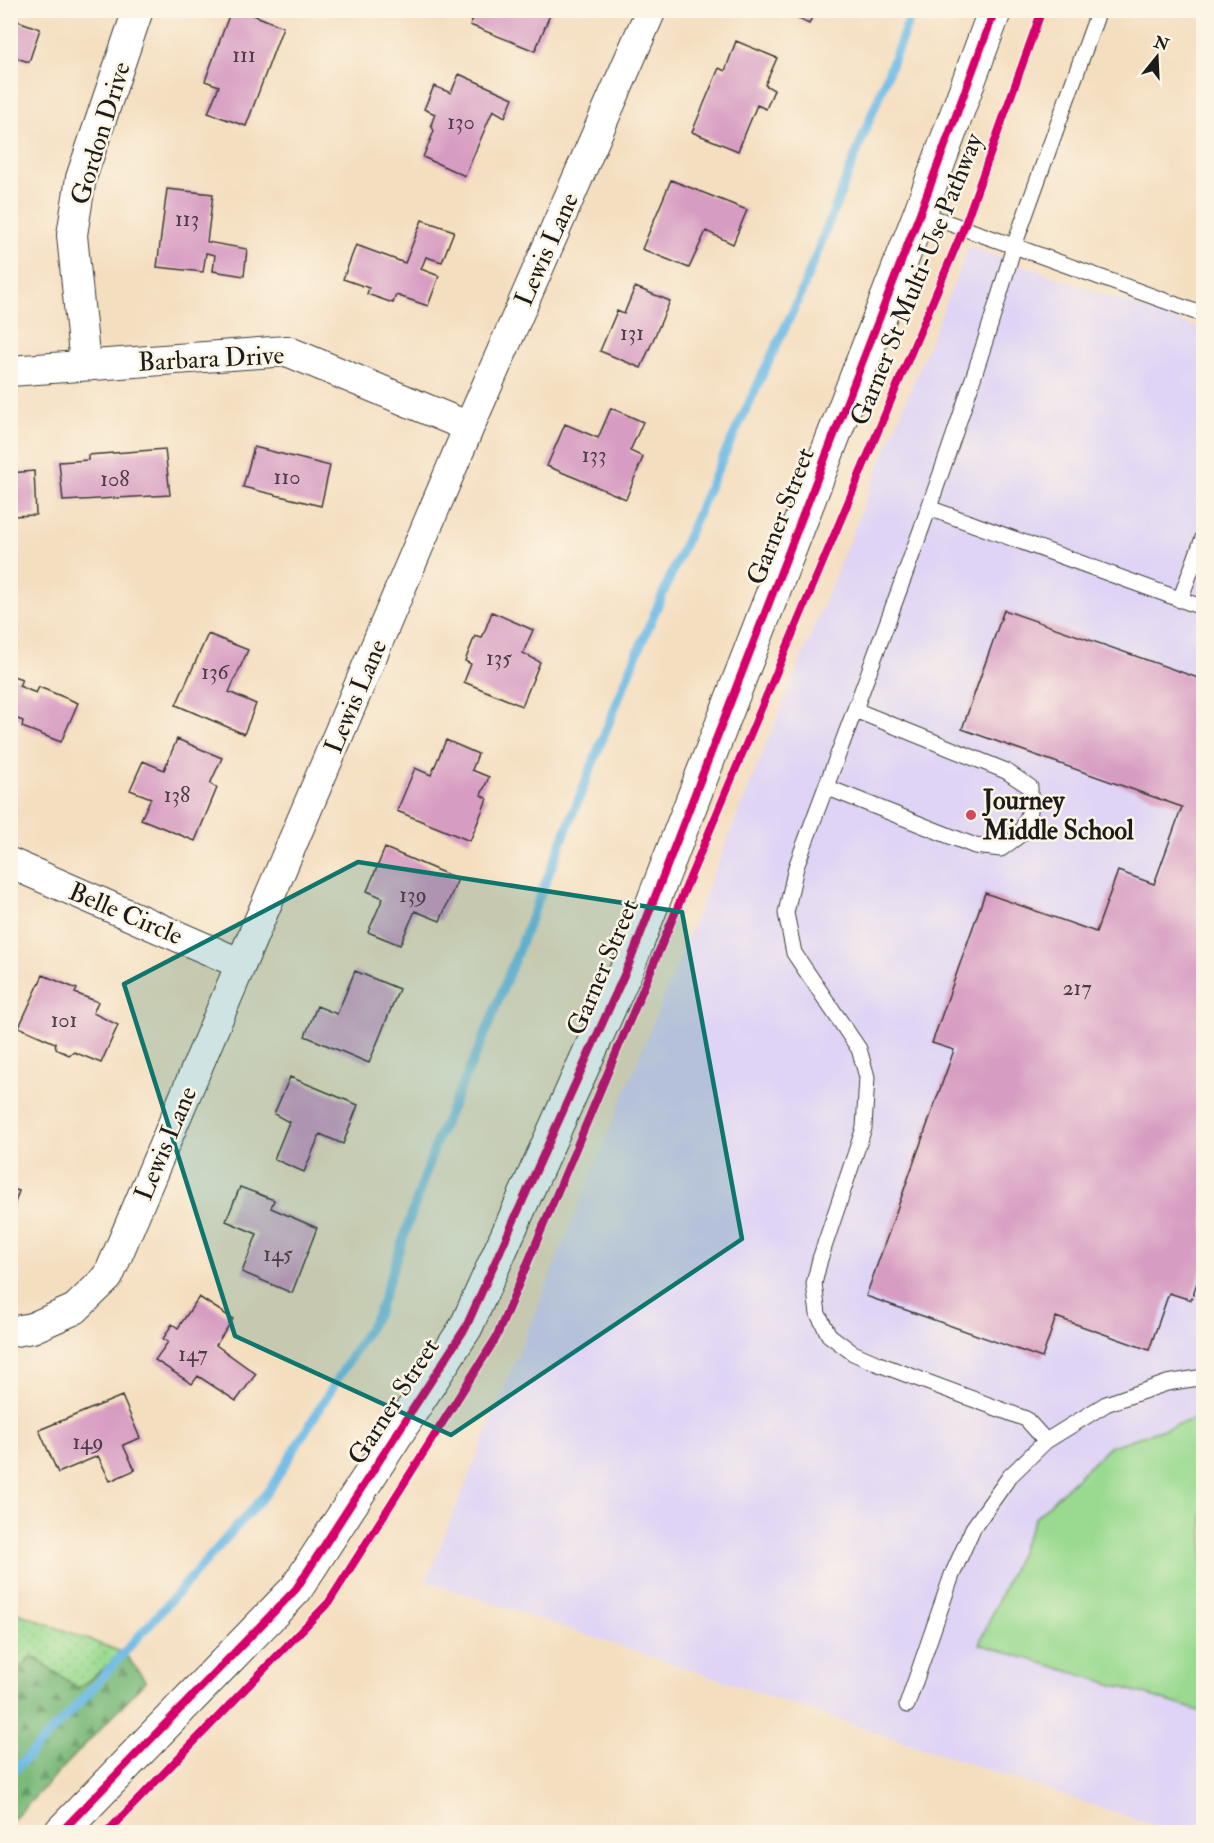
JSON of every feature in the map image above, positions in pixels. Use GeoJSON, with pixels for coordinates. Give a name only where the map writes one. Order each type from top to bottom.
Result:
{"type":"FeatureCollection","features":[{"type":"Feature","properties":{"kind":"street","name":"Gordon Drive"},"geometry":{"type":"LineString","coordinates":[[85,365],[72,235],[81,178],[138,10]]}},
{"type":"Feature","properties":{"kind":"street","name":"Lewis Lane"},"geometry":{"type":"LineString","coordinates":[[10,1332],[32,1328],[75,1309],[108,1277],[469,427],[651,10]]}},
{"type":"Feature","properties":{"kind":"street","name":"Garner Street"},"geometry":{"type":"LineString","coordinates":[[61,1833],[296,1589],[466,1327],[629,964],[920,213],[995,10]]}},
{"type":"Feature","properties":{"kind":"street","name":"Barbara Drive"},"geometry":{"type":"LineString","coordinates":[[10,371],[287,351],[469,427]]}},
{"type":"Feature","properties":{"kind":"street","name":"Belle Circle"},"geometry":{"type":"LineString","coordinates":[[10,863],[242,963]]}},
{"type":"Feature","properties":{"kind":"lane"},"geometry":{"type":"LineString","coordinates":[[1046,1441],[1026,1419],[876,1364],[853,1353],[828,1335],[818,1314],[814,1284],[820,1259],[864,1128],[867,1077],[859,1049],[794,953],[786,913],[796,867],[929,508],[1014,246],[1099,10]]}},
{"type":"Feature","properties":{"kind":"lane"},"geometry":{"type":"LineString","coordinates":[[920,213],[1203,315]]}},
{"type":"Feature","properties":{"kind":"lane"},"geometry":{"type":"LineString","coordinates":[[929,508],[1203,608]]}},
{"type":"Feature","properties":{"kind":"lane"},"geometry":{"type":"LineString","coordinates":[[1180,600],[1203,535]]}},
{"type":"Feature","properties":{"kind":"lane"},"geometry":{"type":"LineString","coordinates":[[826,787],[975,846],[1001,849],[1020,835],[1030,812],[1030,787],[1006,771],[855,710]]}},
{"type":"Feature","properties":{"kind":"lane"},"geometry":{"type":"LineString","coordinates":[[907,1705],[952,1575],[973,1528],[1010,1476],[1046,1441],[1106,1404],[1167,1383],[1203,1377]]}},
{"type":"Feature","properties":{"kind":"highlighted area"},"geometry":{"type":"Polygon","coordinates":[[[358,862],[682,912],[742,1239],[451,1435],[235,1336],[124,984],[358,862]]]}},
{"type":"Feature","properties":{"kind":"shaded area","name":"Journey Middle School"},"geometry":{"type":"Polygon","coordinates":[[[969,246],[1203,330],[1203,1832],[1173,1832],[426,1581],[969,246]]]}},
{"type":"Feature","properties":{"kind":"green space"},"geometry":{"type":"Polygon","coordinates":[[[1203,1416],[1203,1712],[979,1644],[1035,1518],[1109,1447],[1203,1416]]]}},
{"type":"Feature","properties":{"kind":"green space"},"geometry":{"type":"Polygon","coordinates":[[[10,1610],[124,1653],[78,1688],[32,1656],[11,1678],[10,1610]]]}},
{"type":"Feature","properties":{"kind":"green space"},"geometry":{"type":"Polygon","coordinates":[[[125,1654],[146,1681],[11,1822],[11,1678],[32,1656],[78,1688],[125,1654]]]}},
{"type":"Feature","properties":{"kind":"building"},"geometry":{"type":"Polygon","coordinates":[[[231,10],[241,10],[283,27],[246,126],[208,113],[219,86],[205,81],[231,10]]]}},
{"type":"Feature","properties":{"kind":"building"},"geometry":{"type":"Polygon","coordinates":[[[477,10],[552,10],[535,51],[470,25],[477,10]]]}},
{"type":"Feature","properties":{"kind":"building"},"geometry":{"type":"Polygon","coordinates":[[[781,10],[815,10],[809,24],[781,10]]]}},
{"type":"Feature","properties":{"kind":"building"},"geometry":{"type":"Polygon","coordinates":[[[10,18],[40,29],[29,62],[10,56],[10,18]]]}},
{"type":"Feature","properties":{"kind":"building"},"geometry":{"type":"Polygon","coordinates":[[[736,41],[777,58],[765,85],[774,90],[766,109],[757,105],[738,151],[692,132],[719,68],[725,71],[736,41]]]}},
{"type":"Feature","properties":{"kind":"building"},"geometry":{"type":"Polygon","coordinates":[[[459,74],[513,98],[505,117],[493,110],[465,176],[423,157],[434,131],[431,125],[435,114],[424,109],[434,86],[451,93],[459,74]]]}},
{"type":"Feature","properties":{"kind":"building"},"geometry":{"type":"Polygon","coordinates":[[[671,180],[747,210],[733,244],[706,231],[689,268],[642,249],[671,180]]]}},
{"type":"Feature","properties":{"kind":"building"},"geometry":{"type":"Polygon","coordinates":[[[167,189],[213,194],[207,242],[247,249],[244,276],[213,271],[215,255],[206,253],[203,272],[157,267],[167,189]]]}},
{"type":"Feature","properties":{"kind":"building"},"geometry":{"type":"Polygon","coordinates":[[[422,220],[454,231],[442,262],[426,257],[421,269],[439,276],[428,306],[396,295],[393,303],[367,294],[369,288],[343,279],[356,245],[405,263],[422,220]]]}},
{"type":"Feature","properties":{"kind":"building"},"geometry":{"type":"Polygon","coordinates":[[[635,287],[670,301],[641,368],[600,351],[617,311],[624,314],[635,287]]]}},
{"type":"Feature","properties":{"kind":"building"},"geometry":{"type":"Polygon","coordinates":[[[611,408],[643,422],[630,451],[643,457],[626,499],[547,466],[565,424],[598,438],[611,408]]]}},
{"type":"Feature","properties":{"kind":"building"},"geometry":{"type":"Polygon","coordinates":[[[254,447],[330,466],[321,506],[243,487],[254,447]]]}},
{"type":"Feature","properties":{"kind":"building"},"geometry":{"type":"Polygon","coordinates":[[[165,449],[170,495],[63,501],[59,462],[88,460],[88,455],[165,449]]]}},
{"type":"Feature","properties":{"kind":"building"},"geometry":{"type":"Polygon","coordinates":[[[34,471],[36,515],[10,516],[10,473],[34,471]]]}},
{"type":"Feature","properties":{"kind":"building","name":"Journey Middle School"},"geometry":{"type":"Polygon","coordinates":[[[1004,610],[1204,680],[1204,1263],[1191,1300],[1169,1293],[1149,1350],[1056,1317],[1042,1358],[866,1296],[954,1050],[932,1043],[985,893],[1096,932],[1118,871],[1154,884],[1182,807],[962,729],[1004,610]]]}},
{"type":"Feature","properties":{"kind":"building"},"geometry":{"type":"Polygon","coordinates":[[[492,612],[533,630],[523,653],[540,662],[522,706],[464,682],[471,664],[465,661],[475,636],[482,638],[492,612]]]}},
{"type":"Feature","properties":{"kind":"building"},"geometry":{"type":"Polygon","coordinates":[[[208,634],[248,650],[229,692],[256,704],[244,734],[176,705],[208,634]]]}},
{"type":"Feature","properties":{"kind":"building"},"geometry":{"type":"Polygon","coordinates":[[[10,675],[22,679],[19,686],[36,693],[39,687],[78,703],[61,742],[22,727],[23,721],[10,716],[10,675]]]}},
{"type":"Feature","properties":{"kind":"building"},"geometry":{"type":"Polygon","coordinates":[[[177,739],[222,758],[210,784],[217,788],[195,841],[141,819],[151,798],[130,790],[143,761],[164,770],[177,739]]]}},
{"type":"Feature","properties":{"kind":"building"},"geometry":{"type":"Polygon","coordinates":[[[446,740],[478,754],[472,770],[489,777],[481,795],[487,799],[470,841],[397,811],[415,768],[431,775],[446,740]]]}},
{"type":"Feature","properties":{"kind":"building"},"geometry":{"type":"Polygon","coordinates":[[[385,848],[458,879],[440,921],[415,911],[400,945],[368,932],[383,898],[367,891],[385,848]]]}},
{"type":"Feature","properties":{"kind":"building"},"geometry":{"type":"Polygon","coordinates":[[[355,971],[399,989],[369,1063],[305,1036],[317,1006],[337,1014],[355,971]]]}},
{"type":"Feature","properties":{"kind":"building"},"geometry":{"type":"Polygon","coordinates":[[[43,975],[77,989],[75,993],[98,1002],[93,1013],[118,1025],[101,1063],[74,1052],[69,1055],[56,1049],[55,1043],[19,1027],[43,975]]]}},
{"type":"Feature","properties":{"kind":"building"},"geometry":{"type":"Polygon","coordinates":[[[290,1077],[358,1105],[343,1144],[320,1134],[304,1172],[274,1159],[289,1122],[274,1114],[290,1077]]]}},
{"type":"Feature","properties":{"kind":"building"},"geometry":{"type":"Polygon","coordinates":[[[240,1187],[274,1200],[271,1208],[317,1228],[292,1293],[242,1272],[257,1234],[226,1221],[240,1187]]]}},
{"type":"Feature","properties":{"kind":"building"},"geometry":{"type":"Polygon","coordinates":[[[10,1188],[19,1191],[11,1214],[10,1214],[10,1188]]]}},
{"type":"Feature","properties":{"kind":"building"},"geometry":{"type":"Polygon","coordinates":[[[199,1297],[233,1319],[216,1345],[256,1374],[236,1401],[198,1376],[192,1384],[155,1360],[168,1342],[163,1339],[172,1324],[178,1328],[199,1297]]]}},
{"type":"Feature","properties":{"kind":"building"},"geometry":{"type":"Polygon","coordinates":[[[122,1396],[140,1438],[123,1445],[135,1470],[110,1481],[98,1456],[58,1473],[39,1430],[122,1396]]]}},
{"type":"Feature","properties":{"kind":"waterway"},"geometry":{"type":"LineString","coordinates":[[10,1775],[81,1701],[270,1489],[378,1313],[437,1140],[483,1039],[632,665],[711,483],[799,298],[913,10]]}},
{"type":"Feature","properties":{"kind":"cycle path","name":"Garner St Multi-Use Pathway"},"geometry":{"type":"LineString","coordinates":[[61,1832],[296,1589],[466,1327],[629,964],[920,213],[995,10]]}},
{"type":"Feature","properties":{"kind":"cycle path","name":"Garner St Multi-Use Pathway"},"geometry":{"type":"LineString","coordinates":[[107,1832],[329,1602],[496,1338],[964,227],[1042,10]]}},
{"type":"Feature","properties":{"kind":"place","name":"Journey Middle School"},"geometry":{"type":"Point","coordinates":[971,815]}}]}
